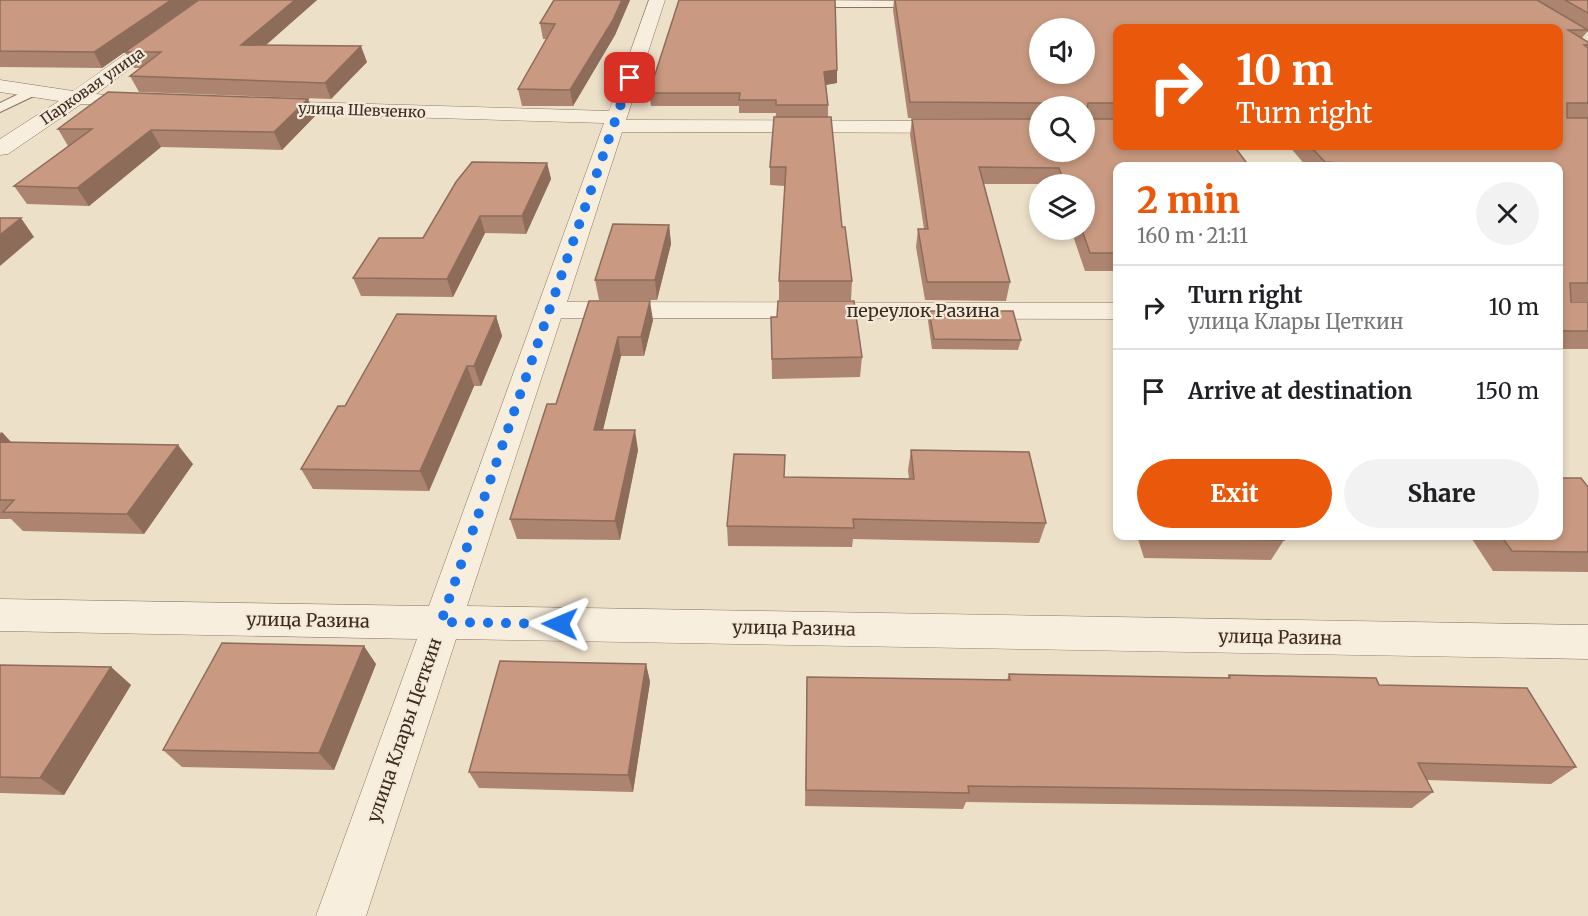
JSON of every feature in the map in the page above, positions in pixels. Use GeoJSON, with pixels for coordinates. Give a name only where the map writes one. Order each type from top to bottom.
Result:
{"type":"FeatureCollection","features":[{"type":"Feature","properties":{"kind":"street","name":"Парковая улица"},"geometry":{"type":"LineString","coordinates":[[0,148],[77,98],[213,0]]}},
{"type":"Feature","properties":{"kind":"street","name":"улица Клары Цеткин"},"geometry":{"type":"LineString","coordinates":[[340,916],[657,0]]}},
{"type":"Feature","properties":{"kind":"street"},"geometry":{"type":"LineString","coordinates":[[0,86],[77,98],[156,104]]}},
{"type":"Feature","properties":{"kind":"street","name":"улица Шевченко"},"geometry":{"type":"LineString","coordinates":[[246,106],[615,121],[1029,126]]}},
{"type":"Feature","properties":{"kind":"street","name":"переулок Разина"},"geometry":{"type":"LineString","coordinates":[[549,310],[1113,311]]}},
{"type":"Feature","properties":{"kind":"street","name":"улица Разина"},"geometry":{"type":"LineString","coordinates":[[0,615],[1588,642]]}},
{"type":"Feature","properties":{"kind":"lane"},"geometry":{"type":"LineString","coordinates":[[810,0],[825,4],[935,4]]}},
{"type":"Feature","properties":{"kind":"lane"},"geometry":{"type":"LineString","coordinates":[[0,108],[36,90]]}},
{"type":"Feature","properties":{"kind":"building"},"geometry":{"type":"Polygon","coordinates":[[[0,0],[171,0],[94,52],[0,51],[0,0]]]}},
{"type":"Feature","properties":{"kind":"building"},"geometry":{"type":"Polygon","coordinates":[[[199,0],[295,0],[241,45],[361,46],[325,83],[130,76],[161,52],[125,52],[199,0]]]}},
{"type":"Feature","properties":{"kind":"building"},"geometry":{"type":"Polygon","coordinates":[[[554,0],[622,0],[613,20],[570,90],[518,89],[555,24],[540,23],[554,0]]]}},
{"type":"Feature","properties":{"kind":"building"},"geometry":{"type":"Polygon","coordinates":[[[679,0],[835,0],[837,70],[824,72],[828,105],[776,105],[776,100],[739,100],[740,93],[649,93],[679,0]]]}},
{"type":"Feature","properties":{"kind":"building"},"geometry":{"type":"Polygon","coordinates":[[[895,0],[1537,0],[1588,30],[1568,30],[1588,42],[1588,45],[1584,45],[1588,48],[1588,103],[1567,103],[1567,118],[1588,118],[1588,283],[1570,283],[1571,302],[1588,302],[1588,331],[1563,331],[1563,162],[1325,162],[1314,150],[1563,150],[1563,24],[1113,24],[1113,103],[1095,103],[1095,96],[1029,96],[1029,103],[910,102],[895,0]]]}},
{"type":"Feature","properties":{"kind":"building"},"geometry":{"type":"Polygon","coordinates":[[[1565,0],[1588,0],[1588,13],[1565,0]]]}},
{"type":"Feature","properties":{"kind":"building"},"geometry":{"type":"Polygon","coordinates":[[[108,92],[308,99],[274,132],[151,130],[77,188],[14,186],[92,129],[58,129],[108,92]]]}},
{"type":"Feature","properties":{"kind":"building"},"geometry":{"type":"Polygon","coordinates":[[[774,117],[831,117],[842,227],[845,227],[852,281],[779,281],[786,167],[770,167],[774,117]]]}},
{"type":"Feature","properties":{"kind":"building"},"geometry":{"type":"Polygon","coordinates":[[[912,119],[1029,119],[1029,162],[1095,162],[1095,119],[1113,119],[1113,150],[1237,150],[1246,162],[1113,162],[1113,253],[1090,253],[1085,240],[1095,240],[1095,174],[1061,174],[1059,168],[979,167],[1010,282],[927,282],[918,229],[928,229],[912,119]]]}},
{"type":"Feature","properties":{"kind":"building"},"geometry":{"type":"Polygon","coordinates":[[[472,162],[547,163],[522,216],[480,216],[447,279],[353,278],[379,238],[423,238],[456,182],[472,162]]]}},
{"type":"Feature","properties":{"kind":"building"},"geometry":{"type":"Polygon","coordinates":[[[0,218],[21,218],[0,235],[0,218]]]}},
{"type":"Feature","properties":{"kind":"building"},"geometry":{"type":"Polygon","coordinates":[[[613,224],[669,225],[655,280],[595,280],[613,224]]]}},
{"type":"Feature","properties":{"kind":"building"},"geometry":{"type":"Polygon","coordinates":[[[589,301],[650,301],[641,337],[618,337],[594,430],[635,430],[615,521],[510,519],[547,404],[556,404],[589,301]]]}},
{"type":"Feature","properties":{"kind":"building"},"geometry":{"type":"Polygon","coordinates":[[[778,301],[854,301],[862,357],[772,359],[771,317],[777,317],[778,301]]]}},
{"type":"Feature","properties":{"kind":"building"},"geometry":{"type":"Polygon","coordinates":[[[929,311],[1013,311],[1021,340],[934,339],[929,311]]]}},
{"type":"Feature","properties":{"kind":"building"},"geometry":{"type":"Polygon","coordinates":[[[397,314],[496,316],[474,366],[467,366],[420,471],[301,469],[338,406],[345,406],[397,314]]]}},
{"type":"Feature","properties":{"kind":"building"},"geometry":{"type":"Polygon","coordinates":[[[0,442],[178,445],[127,514],[3,512],[14,500],[0,500],[0,442]]]}},
{"type":"Feature","properties":{"kind":"building"},"geometry":{"type":"Polygon","coordinates":[[[911,450],[1029,452],[1046,523],[853,519],[854,528],[727,526],[734,454],[785,455],[784,477],[914,479],[911,450]]]}},
{"type":"Feature","properties":{"kind":"building"},"geometry":{"type":"Polygon","coordinates":[[[1563,478],[1581,478],[1588,487],[1588,552],[1512,551],[1504,540],[1563,540],[1563,478]]]}},
{"type":"Feature","properties":{"kind":"building"},"geometry":{"type":"Polygon","coordinates":[[[222,643],[364,646],[319,753],[163,750],[222,643]]]}},
{"type":"Feature","properties":{"kind":"building"},"geometry":{"type":"Polygon","coordinates":[[[500,661],[646,664],[628,775],[469,772],[500,661]]]}},
{"type":"Feature","properties":{"kind":"building"},"geometry":{"type":"Polygon","coordinates":[[[0,665],[111,667],[40,778],[0,777],[0,665]]]}},
{"type":"Feature","properties":{"kind":"building"},"geometry":{"type":"Polygon","coordinates":[[[1009,674],[1376,678],[1379,685],[1527,688],[1576,767],[1418,763],[1433,792],[968,786],[969,793],[806,790],[807,677],[1010,680],[1009,674]]]}},
{"type":"Feature","properties":{"kind":"route"},"geometry":{"type":"LineString","coordinates":[[560,624],[441,622],[630,78]]}}]}
